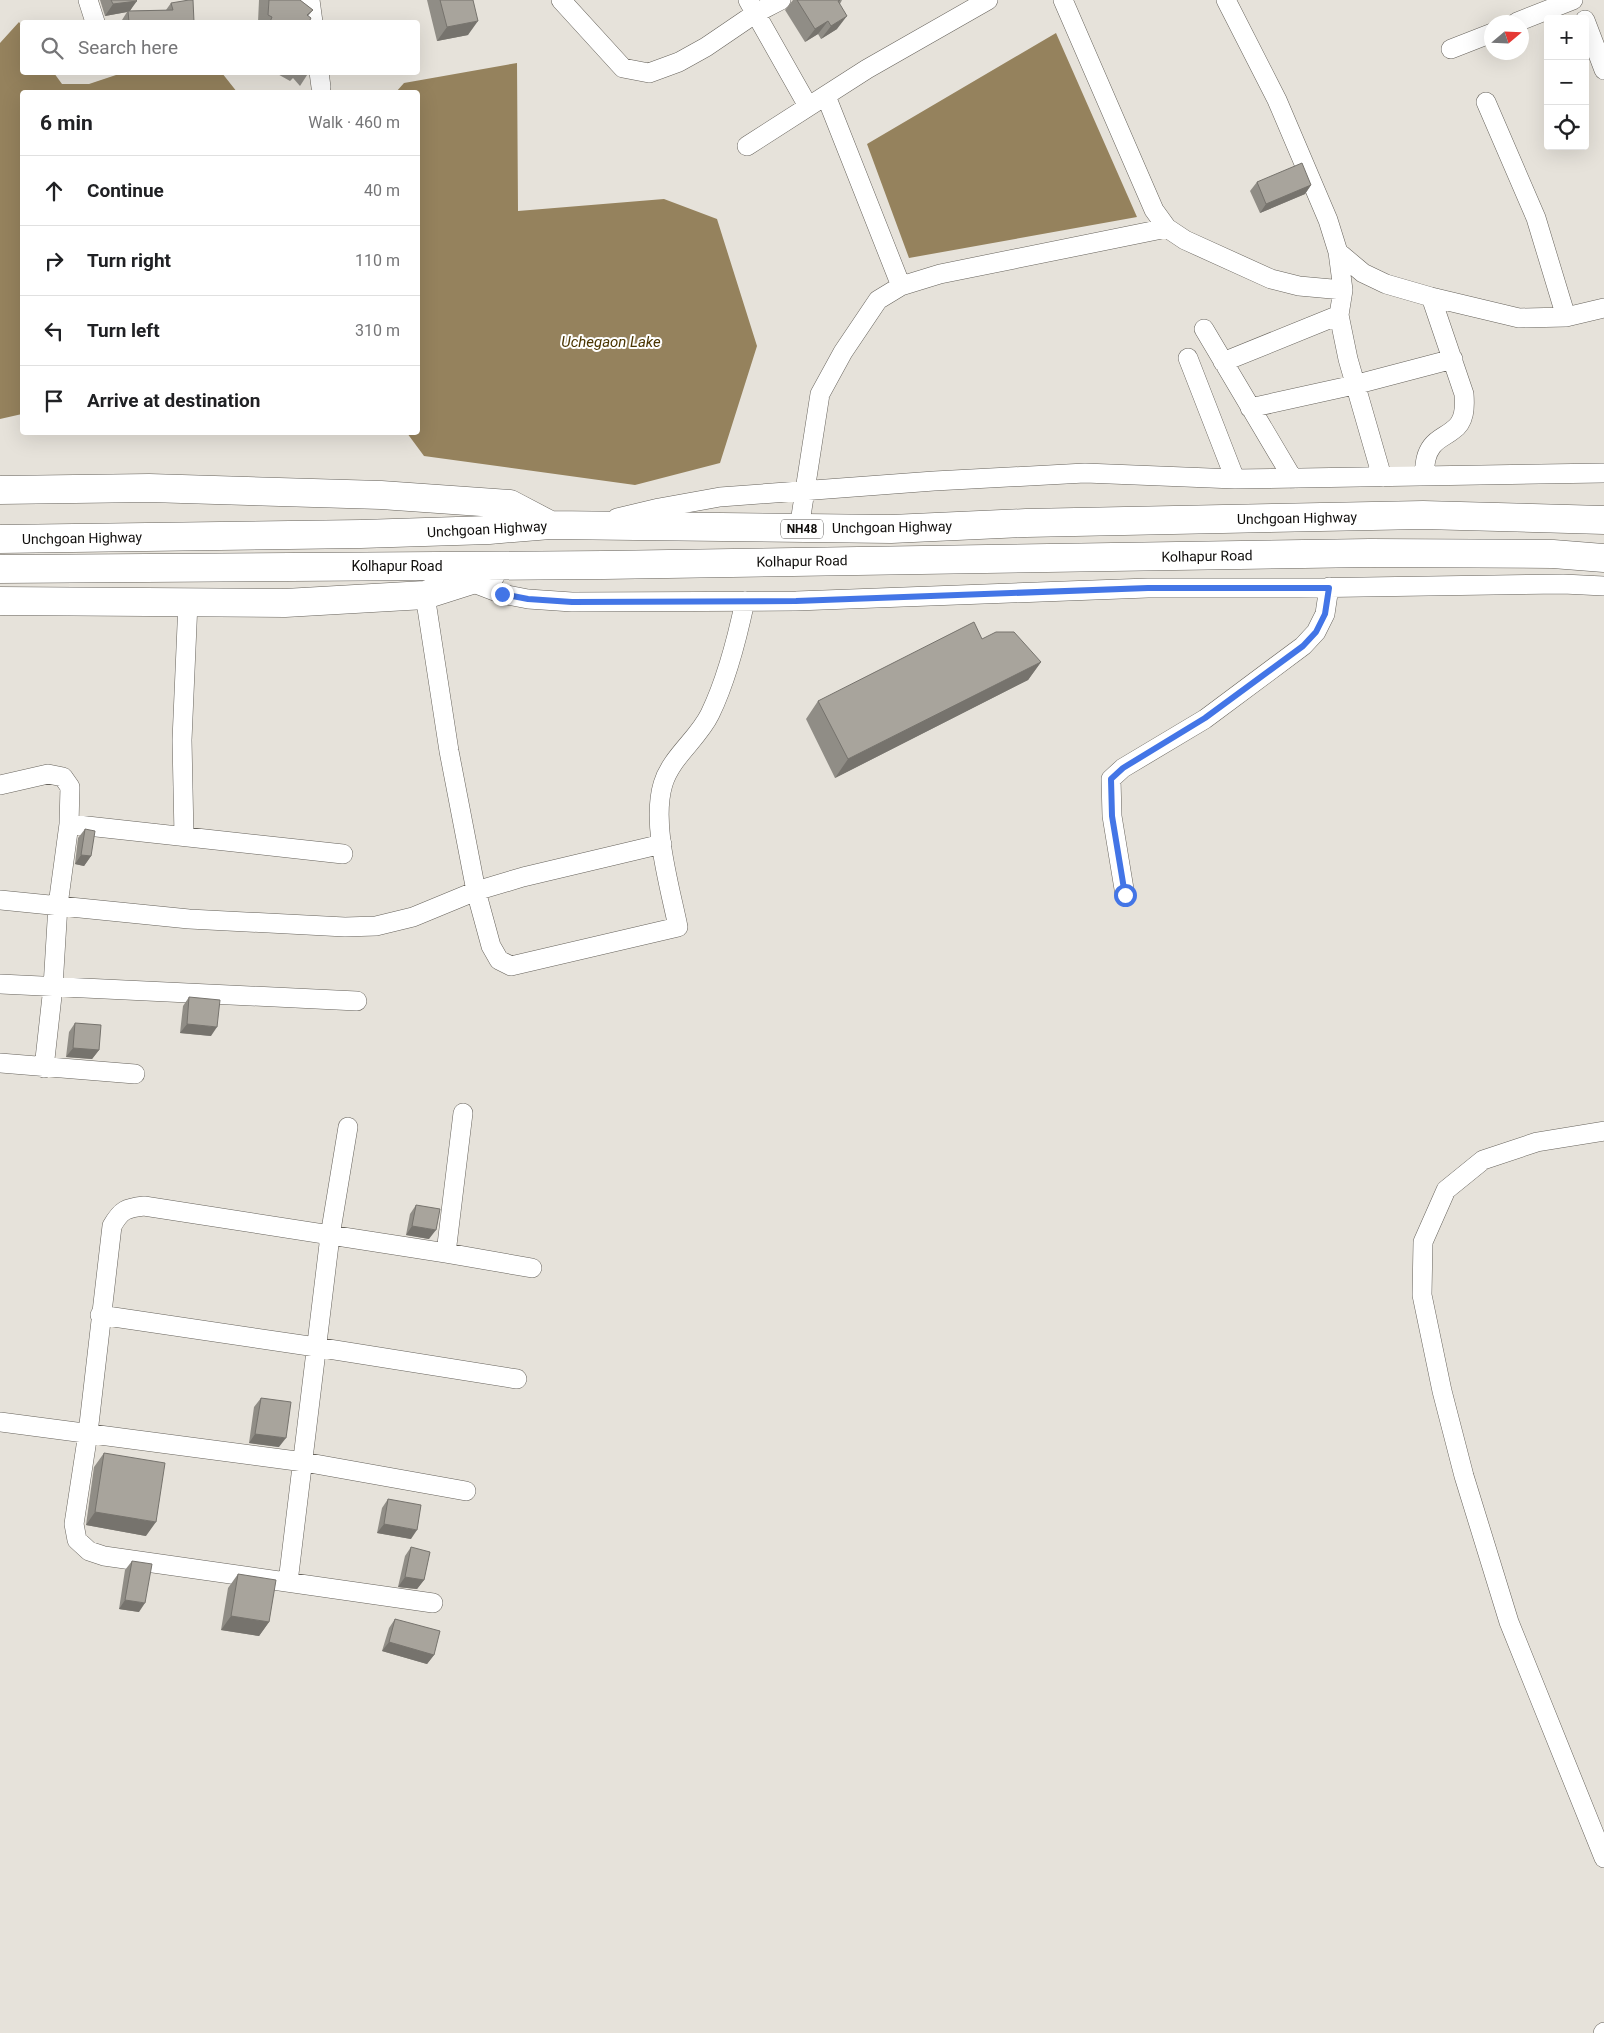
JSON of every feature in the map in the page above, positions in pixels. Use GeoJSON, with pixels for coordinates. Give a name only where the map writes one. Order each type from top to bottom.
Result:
{"type":"FeatureCollection","features":[{"type":"Feature","properties":{"kind":"highway"},"geometry":{"type":"LineString","coordinates":[[0,490],[149,488],[381,494],[510,504],[550,525]]}},
{"type":"Feature","properties":{"kind":"highway","name":"Unchgoan Highway"},"geometry":{"type":"LineString","coordinates":[[0,539],[361,534],[489,530],[550,525],[891,529],[1026,523],[1423,516],[1604,520]]}},
{"type":"Feature","properties":{"kind":"highway","name":"Kolhapur Road"},"geometry":{"type":"LineString","coordinates":[[0,569],[521,565],[1370,553],[1553,554],[1604,558]]}},
{"type":"Feature","properties":{"kind":"highway"},"geometry":{"type":"LineString","coordinates":[[0,600],[285,603],[426,595],[521,565]]}},
{"type":"Feature","properties":{"kind":"street"},"geometry":{"type":"LineString","coordinates":[[88,0],[93,20]]}},
{"type":"Feature","properties":{"kind":"street"},"geometry":{"type":"LineString","coordinates":[[310,0],[313,20]]}},
{"type":"Feature","properties":{"kind":"street"},"geometry":{"type":"LineString","coordinates":[[561,0],[623,68],[650,73],[680,62],[706,47],[752,6],[780,0]]}},
{"type":"Feature","properties":{"kind":"street"},"geometry":{"type":"LineString","coordinates":[[747,146],[907,45],[988,0]]}},
{"type":"Feature","properties":{"kind":"street"},"geometry":{"type":"LineString","coordinates":[[1063,0],[1154,210],[1167,228],[1185,240],[1271,278],[1299,286],[1343,290]]}},
{"type":"Feature","properties":{"kind":"street"},"geometry":{"type":"LineString","coordinates":[[1226,0],[1277,100],[1328,220],[1338,252],[1343,290],[1339,316],[1354,385],[1382,477]]}},
{"type":"Feature","properties":{"kind":"street"},"geometry":{"type":"LineString","coordinates":[[1529,17],[1573,0]]}},
{"type":"Feature","properties":{"kind":"street"},"geometry":{"type":"LineString","coordinates":[[1578,0],[1583,15]]}},
{"type":"Feature","properties":{"kind":"street"},"geometry":{"type":"LineString","coordinates":[[752,6],[808,106]]}},
{"type":"Feature","properties":{"kind":"street"},"geometry":{"type":"LineString","coordinates":[[1589,31],[1604,70]]}},
{"type":"Feature","properties":{"kind":"street"},"geometry":{"type":"LineString","coordinates":[[1451,49],[1484,35]]}},
{"type":"Feature","properties":{"kind":"street"},"geometry":{"type":"LineString","coordinates":[[826,96],[901,286]]}},
{"type":"Feature","properties":{"kind":"street"},"geometry":{"type":"LineString","coordinates":[[1486,102],[1536,218],[1566,316]]}},
{"type":"Feature","properties":{"kind":"street"},"geometry":{"type":"LineString","coordinates":[[799,529],[820,394],[843,352],[878,300],[901,286],[940,274],[1167,228]]}},
{"type":"Feature","properties":{"kind":"street"},"geometry":{"type":"LineString","coordinates":[[1338,252],[1363,273],[1386,284],[1430,298],[1519,318],[1566,316],[1604,308]]}},
{"type":"Feature","properties":{"kind":"street"},"geometry":{"type":"LineString","coordinates":[[1424,476],[1426,458],[1432,446],[1442,436],[1454,430],[1461,421],[1465,409],[1464,394],[1453,359],[1430,298]]}},
{"type":"Feature","properties":{"kind":"street"},"geometry":{"type":"LineString","coordinates":[[1223,362],[1339,316]]}},
{"type":"Feature","properties":{"kind":"street"},"geometry":{"type":"LineString","coordinates":[[1204,329],[1293,479]]}},
{"type":"Feature","properties":{"kind":"street"},"geometry":{"type":"LineString","coordinates":[[1188,358],[1235,479]]}},
{"type":"Feature","properties":{"kind":"street"},"geometry":{"type":"LineString","coordinates":[[1250,408],[1354,385],[1453,359]]}},
{"type":"Feature","properties":{"kind":"street"},"geometry":{"type":"LineString","coordinates":[[589,526],[659,508],[720,497],[934,481],[1085,473],[1235,479],[1604,473]]}},
{"type":"Feature","properties":{"kind":"street"},"geometry":{"type":"LineString","coordinates":[[468,582],[502,594],[554,601],[745,601],[951,596],[1148,588],[1329,588],[1526,584],[1604,586]]}},
{"type":"Feature","properties":{"kind":"street"},"geometry":{"type":"LineString","coordinates":[[1125,895],[1112,816],[1111,779],[1123,768],[1205,718],[1303,646],[1316,632],[1325,614],[1329,588]]}},
{"type":"Feature","properties":{"kind":"street"},"geometry":{"type":"LineString","coordinates":[[426,595],[449,751],[476,891],[491,946],[499,960],[511,966],[678,927],[662,844],[660,809],[663,784],[674,763],[709,715],[737,639],[745,601]]}},
{"type":"Feature","properties":{"kind":"street"},"geometry":{"type":"LineString","coordinates":[[184,836],[182,740],[188,602]]}},
{"type":"Feature","properties":{"kind":"street"},"geometry":{"type":"LineString","coordinates":[[0,785],[48,774],[63,777],[70,787],[69,824],[58,905],[53,987],[44,1068]]}},
{"type":"Feature","properties":{"kind":"street"},"geometry":{"type":"LineString","coordinates":[[69,824],[343,854]]}},
{"type":"Feature","properties":{"kind":"street"},"geometry":{"type":"LineString","coordinates":[[0,900],[189,919],[345,927],[376,926],[413,916],[476,891],[523,876],[662,844]]}},
{"type":"Feature","properties":{"kind":"street"},"geometry":{"type":"LineString","coordinates":[[0,984],[357,1001]]}},
{"type":"Feature","properties":{"kind":"street"},"geometry":{"type":"LineString","coordinates":[[0,1063],[135,1074]]}},
{"type":"Feature","properties":{"kind":"street"},"geometry":{"type":"LineString","coordinates":[[446,1253],[463,1113]]}},
{"type":"Feature","properties":{"kind":"street"},"geometry":{"type":"LineString","coordinates":[[288,1582],[330,1236],[348,1127]]}},
{"type":"Feature","properties":{"kind":"street"},"geometry":{"type":"LineString","coordinates":[[1604,1132],[1537,1142],[1483,1160],[1446,1190],[1423,1242],[1422,1295],[1442,1391],[1464,1476],[1509,1622],[1604,1858]]}},
{"type":"Feature","properties":{"kind":"street"},"geometry":{"type":"LineString","coordinates":[[433,1603],[104,1556],[88,1551],[77,1540],[74,1524],[88,1434],[100,1315],[112,1226],[120,1213],[131,1208],[144,1206],[532,1268]]}},
{"type":"Feature","properties":{"kind":"street"},"geometry":{"type":"LineString","coordinates":[[100,1315],[316,1347],[516,1380]]}},
{"type":"Feature","properties":{"kind":"street"},"geometry":{"type":"LineString","coordinates":[[0,1422],[304,1462],[466,1490]]}},
{"type":"Feature","properties":{"kind":"water"},"geometry":{"type":"Polygon","coordinates":[[[19,22],[20,75],[55,75],[62,84],[89,84],[116,75],[224,75],[235,90],[20,90],[20,414],[0,419],[0,43],[19,22]]]}},
{"type":"Feature","properties":{"kind":"water"},"geometry":{"type":"Polygon","coordinates":[[[1056,33],[1137,217],[909,258],[867,144],[1056,33]]]}},
{"type":"Feature","properties":{"kind":"water","name":"Uchegaon Lake"},"geometry":{"type":"Polygon","coordinates":[[[517,63],[518,211],[664,199],[717,219],[757,346],[720,463],[635,485],[424,456],[408,435],[420,435],[420,90],[398,90],[404,83],[517,63]]]}},
{"type":"Feature","properties":{"kind":"building"},"geometry":{"type":"Polygon","coordinates":[[[111,0],[136,0],[137,1],[113,4],[111,0]]]}},
{"type":"Feature","properties":{"kind":"building"},"geometry":{"type":"Polygon","coordinates":[[[193,0],[194,20],[129,20],[128,11],[173,10],[171,3],[193,0]]]}},
{"type":"Feature","properties":{"kind":"building"},"geometry":{"type":"Polygon","coordinates":[[[269,0],[300,0],[313,10],[307,15],[311,18],[310,20],[271,20],[272,17],[268,15],[269,0]]]}},
{"type":"Feature","properties":{"kind":"building"},"geometry":{"type":"Polygon","coordinates":[[[440,0],[473,0],[478,21],[447,27],[440,0]]]}},
{"type":"Feature","properties":{"kind":"building"},"geometry":{"type":"Polygon","coordinates":[[[797,0],[840,0],[838,1],[847,16],[831,26],[828,21],[815,29],[797,0]]]}},
{"type":"Feature","properties":{"kind":"building"},"geometry":{"type":"Polygon","coordinates":[[[1302,163],[1311,185],[1266,204],[1257,182],[1302,163]]]}},
{"type":"Feature","properties":{"kind":"building"},"geometry":{"type":"Polygon","coordinates":[[[974,622],[982,639],[996,632],[1014,632],[1041,662],[848,759],[818,701],[974,622]]]}},
{"type":"Feature","properties":{"kind":"building"},"geometry":{"type":"Polygon","coordinates":[[[85,829],[95,831],[91,856],[81,855],[85,829]]]}},
{"type":"Feature","properties":{"kind":"building"},"geometry":{"type":"Polygon","coordinates":[[[189,997],[220,1000],[217,1027],[187,1024],[189,997]]]}},
{"type":"Feature","properties":{"kind":"building"},"geometry":{"type":"Polygon","coordinates":[[[75,1023],[101,1025],[99,1050],[73,1048],[75,1023]]]}},
{"type":"Feature","properties":{"kind":"building"},"geometry":{"type":"Polygon","coordinates":[[[416,1205],[440,1209],[436,1230],[412,1226],[416,1205]]]}},
{"type":"Feature","properties":{"kind":"building"},"geometry":{"type":"Polygon","coordinates":[[[261,1398],[291,1402],[286,1438],[255,1434],[261,1398]]]}},
{"type":"Feature","properties":{"kind":"building"},"geometry":{"type":"Polygon","coordinates":[[[104,1453],[165,1463],[156,1522],[95,1512],[104,1453]]]}},
{"type":"Feature","properties":{"kind":"building"},"geometry":{"type":"Polygon","coordinates":[[[388,1499],[421,1505],[417,1530],[384,1524],[388,1499]]]}},
{"type":"Feature","properties":{"kind":"building"},"geometry":{"type":"Polygon","coordinates":[[[411,1547],[430,1552],[424,1580],[405,1577],[411,1547]]]}},
{"type":"Feature","properties":{"kind":"building"},"geometry":{"type":"Polygon","coordinates":[[[132,1561],[152,1564],[145,1603],[125,1600],[132,1561]]]}},
{"type":"Feature","properties":{"kind":"building"},"geometry":{"type":"Polygon","coordinates":[[[238,1574],[276,1580],[269,1622],[231,1616],[238,1574]]]}},
{"type":"Feature","properties":{"kind":"building"},"geometry":{"type":"Polygon","coordinates":[[[395,1619],[440,1631],[434,1655],[389,1642],[395,1619]]]}},
{"type":"Feature","properties":{"kind":"route"},"geometry":{"type":"LineString","coordinates":[[502,594],[528,599],[572,602],[796,601],[1148,588],[1329,588],[1325,614],[1316,632],[1303,646],[1205,718],[1123,768],[1111,779],[1112,816],[1125,895]]}}]}
